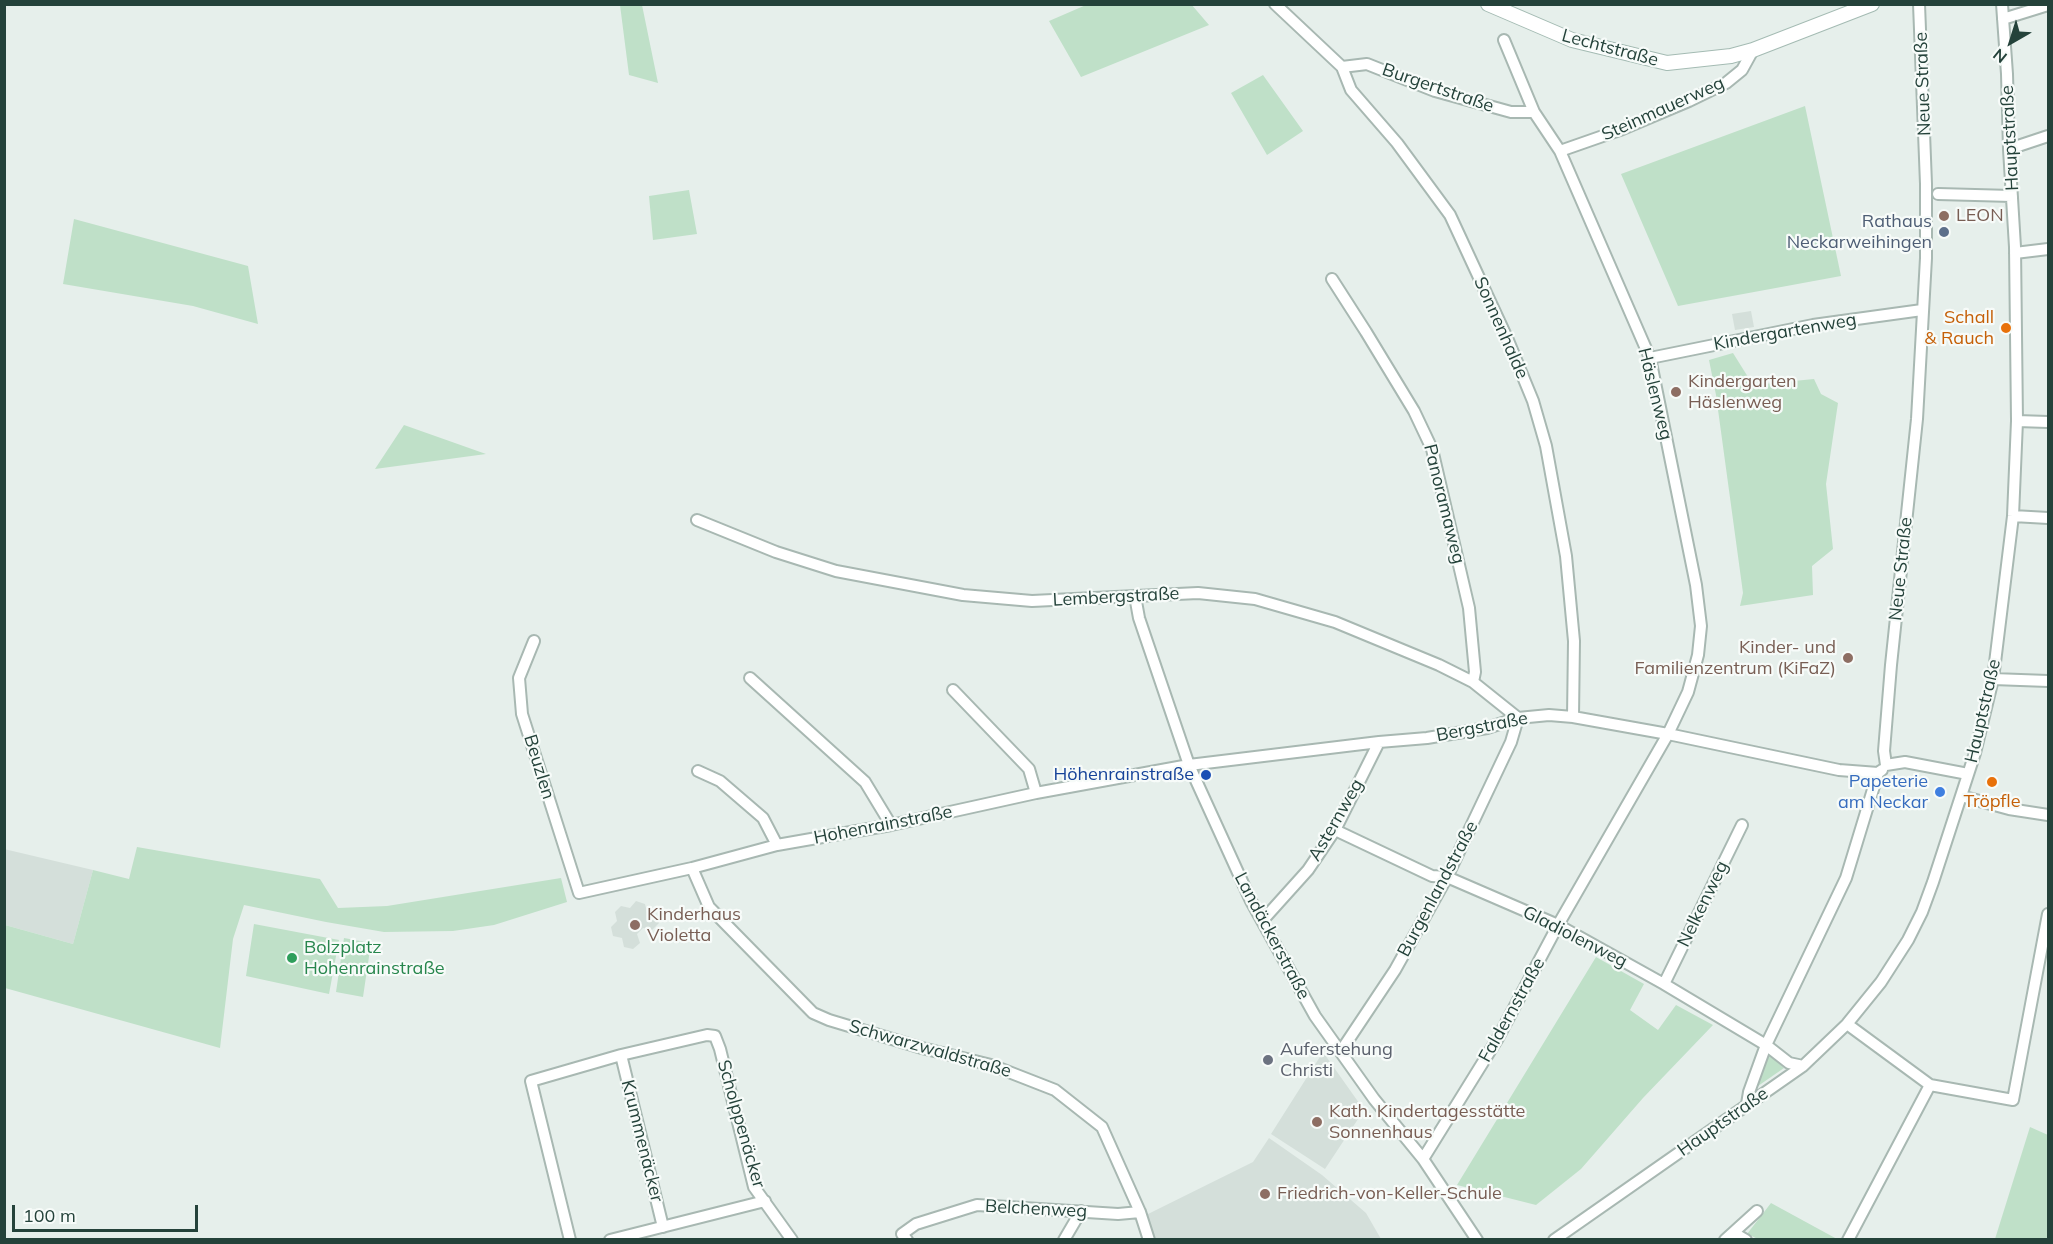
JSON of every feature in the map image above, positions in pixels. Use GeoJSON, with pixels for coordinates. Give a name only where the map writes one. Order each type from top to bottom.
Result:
{"type":"FeatureCollection","features":[{"type":"Feature","properties":{"kind":"street","name":"Sonnenhalde"},"geometry":{"type":"LineString","coordinates":[[1275,4],[1342,67],[1351,90],[1397,143],[1450,215],[1507,338],[1533,401],[1546,446],[1566,556],[1574,641],[1573,717]]}},
{"type":"Feature","properties":{"kind":"street","name":"Lechtstraße"},"geometry":{"type":"LineString","coordinates":[[1488,4],[1572,40],[1667,63],[1731,56],[1753,50],[1872,4]]}},
{"type":"Feature","properties":{"kind":"street","name":"Neue Straße"},"geometry":{"type":"LineString","coordinates":[[1747,1104],[1766,1045],[1846,878],[1882,769],[1917,419],[1926,258],[1927,205],[1919,4]]}},
{"type":"Feature","properties":{"kind":"street","name":"Hauptstraße"},"geometry":{"type":"LineString","coordinates":[[1554,1239],[1803,1066],[1847,1024],[1881,982],[1908,940],[1933,882],[1976,753],[1993,679],[2013,516],[2017,422],[2014,253],[2002,4]]}},
{"type":"Feature","properties":{"kind":"street"},"geometry":{"type":"LineString","coordinates":[[2003,19],[2049,5]]}},
{"type":"Feature","properties":{"kind":"street","name":"Häslenweg"},"geometry":{"type":"LineString","coordinates":[[1504,40],[1534,112],[1560,151],[1650,358],[1696,585],[1701,626],[1698,655],[1688,692],[1668,734]]}},
{"type":"Feature","properties":{"kind":"street","name":"Steinmauerweg"},"geometry":{"type":"LineString","coordinates":[[1560,151],[1640,122],[1726,83],[1742,70],[1753,50]]}},
{"type":"Feature","properties":{"kind":"street","name":"Burgertstraße"},"geometry":{"type":"LineString","coordinates":[[1342,67],[1367,64],[1435,91],[1510,112],[1534,112]]}},
{"type":"Feature","properties":{"kind":"street"},"geometry":{"type":"LineString","coordinates":[[2009,149],[2049,136]]}},
{"type":"Feature","properties":{"kind":"street"},"geometry":{"type":"LineString","coordinates":[[1938,194],[2012,196]]}},
{"type":"Feature","properties":{"kind":"street"},"geometry":{"type":"LineString","coordinates":[[2014,253],[2049,249]]}},
{"type":"Feature","properties":{"kind":"street","name":"Panoramaweg"},"geometry":{"type":"LineString","coordinates":[[1332,279],[1408,401],[1432,449],[1469,608],[1473,682]]}},
{"type":"Feature","properties":{"kind":"street","name":"Kindergartenweg"},"geometry":{"type":"LineString","coordinates":[[1650,358],[1813,325],[1922,310]]}},
{"type":"Feature","properties":{"kind":"street"},"geometry":{"type":"LineString","coordinates":[[2017,422],[2049,422]]}},
{"type":"Feature","properties":{"kind":"street"},"geometry":{"type":"LineString","coordinates":[[2013,516],[2049,518]]}},
{"type":"Feature","properties":{"kind":"street","name":"Lembergstraße"},"geometry":{"type":"LineString","coordinates":[[697,520],[776,552],[836,571],[963,595],[1032,602],[1198,593],[1255,599],[1335,622],[1439,665],[1473,682],[1518,718]]}},
{"type":"Feature","properties":{"kind":"street","name":"Landäckerstraße"},"geometry":{"type":"LineString","coordinates":[[1136,596],[1139,618],[1190,765],[1251,901],[1315,1016],[1374,1099],[1423,1159],[1477,1239]]}},
{"type":"Feature","properties":{"kind":"street","name":"Beuzlen"},"geometry":{"type":"LineString","coordinates":[[534,641],[519,678],[522,714],[579,893]]}},
{"type":"Feature","properties":{"kind":"street"},"geometry":{"type":"LineString","coordinates":[[750,678],[865,782],[891,825]]}},
{"type":"Feature","properties":{"kind":"street"},"geometry":{"type":"LineString","coordinates":[[1993,679],[2049,681]]}},
{"type":"Feature","properties":{"kind":"street"},"geometry":{"type":"LineString","coordinates":[[953,690],[1029,769],[1036,793]]}},
{"type":"Feature","properties":{"kind":"street","name":"Bergstraße"},"geometry":{"type":"LineString","coordinates":[[1190,765],[1427,738],[1487,728],[1518,718],[1549,715],[1573,717],[1668,734],[1839,770],[1882,769],[1905,762],[1968,774]]}},
{"type":"Feature","properties":{"kind":"street","name":"Burgenlandstraße"},"geometry":{"type":"LineString","coordinates":[[1341,1051],[1395,970],[1447,877],[1511,742],[1518,718]]}},
{"type":"Feature","properties":{"kind":"street","name":"Faldernstraße"},"geometry":{"type":"LineString","coordinates":[[1423,1159],[1498,1038],[1558,925],[1668,734]]}},
{"type":"Feature","properties":{"kind":"street","name":"Asternweg"},"geometry":{"type":"LineString","coordinates":[[1263,920],[1308,870],[1335,830],[1379,742]]}},
{"type":"Feature","properties":{"kind":"street","name":"Hohenrainstraße"},"geometry":{"type":"LineString","coordinates":[[579,893],[692,868],[777,845],[891,825],[1036,793],[1190,765]]}},
{"type":"Feature","properties":{"kind":"street"},"geometry":{"type":"LineString","coordinates":[[698,771],[720,781],[763,818],[777,845]]}},
{"type":"Feature","properties":{"kind":"street"},"geometry":{"type":"LineString","coordinates":[[1961,796],[2009,809],[2049,814]]}},
{"type":"Feature","properties":{"kind":"street","name":"Nelkenweg"},"geometry":{"type":"LineString","coordinates":[[1664,984],[1742,825]]}},
{"type":"Feature","properties":{"kind":"street","name":"Gladiolenweg"},"geometry":{"type":"LineString","coordinates":[[1335,830],[1432,876],[1447,877],[1558,925],[1664,984],[1766,1045],[1789,1063],[1803,1066]]}},
{"type":"Feature","properties":{"kind":"street","name":"Schwarzwaldstraße"},"geometry":{"type":"LineString","coordinates":[[692,868],[709,907],[813,1013],[921,1048],[991,1065],[1054,1090],[1102,1127],[1140,1212],[1149,1239]]}},
{"type":"Feature","properties":{"kind":"street"},"geometry":{"type":"LineString","coordinates":[[1847,1024],[1930,1085],[2013,1100],[2049,914]]}},
{"type":"Feature","properties":{"kind":"street","name":"Scholppenäcker"},"geometry":{"type":"LineString","coordinates":[[621,1055],[707,1035],[715,1036],[720,1048],[754,1187],[792,1239]]}},
{"type":"Feature","properties":{"kind":"street"},"geometry":{"type":"LineString","coordinates":[[570,1239],[531,1081],[621,1055]]}},
{"type":"Feature","properties":{"kind":"street","name":"Krummenäcker"},"geometry":{"type":"LineString","coordinates":[[621,1055],[663,1227]]}},
{"type":"Feature","properties":{"kind":"street"},"geometry":{"type":"LineString","coordinates":[[1848,1239],[1930,1085]]}},
{"type":"Feature","properties":{"kind":"street"},"geometry":{"type":"LineString","coordinates":[[610,1239],[765,1201]]}},
{"type":"Feature","properties":{"kind":"street","name":"Belchenweg"},"geometry":{"type":"LineString","coordinates":[[904,1237],[916,1224],[977,1205],[1118,1215],[1140,1212]]}},
{"type":"Feature","properties":{"kind":"street"},"geometry":{"type":"LineString","coordinates":[[1064,1239],[1081,1211]]}},
{"type":"Feature","properties":{"kind":"street"},"geometry":{"type":"LineString","coordinates":[[1730,1236],[1757,1211]]}},
{"type":"Feature","properties":{"kind":"street"},"geometry":{"type":"LineString","coordinates":[[1730,1236],[1746,1239]]}},
{"type":"Feature","properties":{"kind":"shaded area"},"geometry":{"type":"Polygon","coordinates":[[[1751,311],[1754,327],[1735,330],[1732,314],[1751,311]]]}},
{"type":"Feature","properties":{"kind":"shaded area"},"geometry":{"type":"Polygon","coordinates":[[[4,849],[93,870],[73,944],[5,925],[4,849]]]}},
{"type":"Feature","properties":{"kind":"shaded area","name":"Kinderhaus Violetta"},"geometry":{"type":"Polygon","coordinates":[[[636,901],[645,904],[647,912],[656,915],[659,923],[652,930],[643,928],[637,934],[640,943],[633,949],[624,947],[622,938],[613,936],[611,927],[617,921],[615,912],[621,906],[630,908],[636,901]]]}},
{"type":"Feature","properties":{"kind":"shaded area","name":"Kath. Kindertagesstätte Sonnenhaus"},"geometry":{"type":"Polygon","coordinates":[[[1323,1052],[1364,1110],[1325,1169],[1271,1134],[1323,1052]]]}},
{"type":"Feature","properties":{"kind":"shaded area","name":"Friedrich-von-Keller-Schule"},"geometry":{"type":"Polygon","coordinates":[[[1269,1138],[1322,1175],[1366,1213],[1381,1239],[1156,1239],[1146,1215],[1253,1162],[1269,1138]]]}},
{"type":"Feature","properties":{"kind":"green space"},"geometry":{"type":"Polygon","coordinates":[[[1191,4],[1209,25],[1081,77],[1049,21],[1086,5],[1191,4]]]}},
{"type":"Feature","properties":{"kind":"green space"},"geometry":{"type":"Polygon","coordinates":[[[620,5],[642,5],[658,83],[629,75],[620,5]]]}},
{"type":"Feature","properties":{"kind":"green space"},"geometry":{"type":"Polygon","coordinates":[[[1263,75],[1303,131],[1267,155],[1231,93],[1263,75]]]}},
{"type":"Feature","properties":{"kind":"green space"},"geometry":{"type":"Polygon","coordinates":[[[1805,106],[1841,276],[1678,306],[1621,174],[1805,106]]]}},
{"type":"Feature","properties":{"kind":"green space"},"geometry":{"type":"Polygon","coordinates":[[[689,190],[697,234],[653,240],[649,196],[689,190]]]}},
{"type":"Feature","properties":{"kind":"green space"},"geometry":{"type":"Polygon","coordinates":[[[74,219],[248,266],[258,324],[193,306],[63,284],[74,219]]]}},
{"type":"Feature","properties":{"kind":"green space"},"geometry":{"type":"Polygon","coordinates":[[[1733,353],[1753,385],[1814,379],[1821,394],[1838,403],[1826,484],[1833,549],[1812,566],[1813,595],[1740,606],[1743,593],[1716,395],[1709,360],[1733,353]]]}},
{"type":"Feature","properties":{"kind":"green space"},"geometry":{"type":"Polygon","coordinates":[[[404,425],[486,454],[375,469],[404,425]]]}},
{"type":"Feature","properties":{"kind":"green space"},"geometry":{"type":"Polygon","coordinates":[[[137,847],[320,879],[338,908],[387,906],[561,878],[567,902],[494,925],[453,931],[384,932],[244,905],[233,939],[220,1048],[5,988],[5,925],[73,944],[93,870],[129,879],[137,847]]]}},
{"type":"Feature","properties":{"kind":"green space","name":"Bolzplatz Hohenrainstraße"},"geometry":{"type":"Polygon","coordinates":[[[254,924],[339,940],[329,994],[246,976],[254,924]]]}},
{"type":"Feature","properties":{"kind":"green space"},"geometry":{"type":"Polygon","coordinates":[[[344,938],[371,943],[363,997],[336,992],[344,938]]]}},
{"type":"Feature","properties":{"kind":"green space"},"geometry":{"type":"Polygon","coordinates":[[[1596,957],[1644,984],[1630,1010],[1658,1030],[1676,1005],[1713,1025],[1643,1098],[1581,1169],[1536,1205],[1457,1185],[1596,957]]]}},
{"type":"Feature","properties":{"kind":"green space"},"geometry":{"type":"Polygon","coordinates":[[[1768,1054],[1784,1068],[1758,1086],[1757,1084],[1768,1054]]]}},
{"type":"Feature","properties":{"kind":"green space"},"geometry":{"type":"Polygon","coordinates":[[[2030,1127],[2048,1135],[2048,1239],[1995,1239],[2030,1127]]]}},
{"type":"Feature","properties":{"kind":"green space"},"geometry":{"type":"Polygon","coordinates":[[[1771,1203],[1837,1239],[1758,1239],[1747,1234],[1771,1203]]]}},
{"type":"Feature","properties":{"kind":"place","name":"LEON"},"geometry":{"type":"Point","coordinates":[1944,216]}},
{"type":"Feature","properties":{"kind":"place","name":"Rathaus Neckarweihingen"},"geometry":{"type":"Point","coordinates":[1944,232]}},
{"type":"Feature","properties":{"kind":"place","name":"Schall & Rauch"},"geometry":{"type":"Point","coordinates":[2006,328]}},
{"type":"Feature","properties":{"kind":"place","name":"Kindergarten Häslenweg"},"geometry":{"type":"Point","coordinates":[1676,392]}},
{"type":"Feature","properties":{"kind":"place","name":"Kinder- und Familienzentrum (KiFaZ)"},"geometry":{"type":"Point","coordinates":[1848,658]}},
{"type":"Feature","properties":{"kind":"place","name":"Höhenrainstraße"},"geometry":{"type":"Point","coordinates":[1206,775]}},
{"type":"Feature","properties":{"kind":"place","name":"Tröpfle"},"geometry":{"type":"Point","coordinates":[1992,782]}},
{"type":"Feature","properties":{"kind":"place","name":"Papeterie am Neckar"},"geometry":{"type":"Point","coordinates":[1940,792]}},
{"type":"Feature","properties":{"kind":"place","name":"Kinderhaus Violetta"},"geometry":{"type":"Point","coordinates":[635,925]}},
{"type":"Feature","properties":{"kind":"place","name":"Bolzplatz Hohenrainstraße"},"geometry":{"type":"Point","coordinates":[292,958]}},
{"type":"Feature","properties":{"kind":"place","name":"Auferstehung Christi"},"geometry":{"type":"Point","coordinates":[1268,1060]}},
{"type":"Feature","properties":{"kind":"place","name":"Kath. Kindertagesstätte Sonnenhaus"},"geometry":{"type":"Point","coordinates":[1317,1122]}},
{"type":"Feature","properties":{"kind":"place","name":"Friedrich-von-Keller-Schule"},"geometry":{"type":"Point","coordinates":[1265,1194]}}]}
